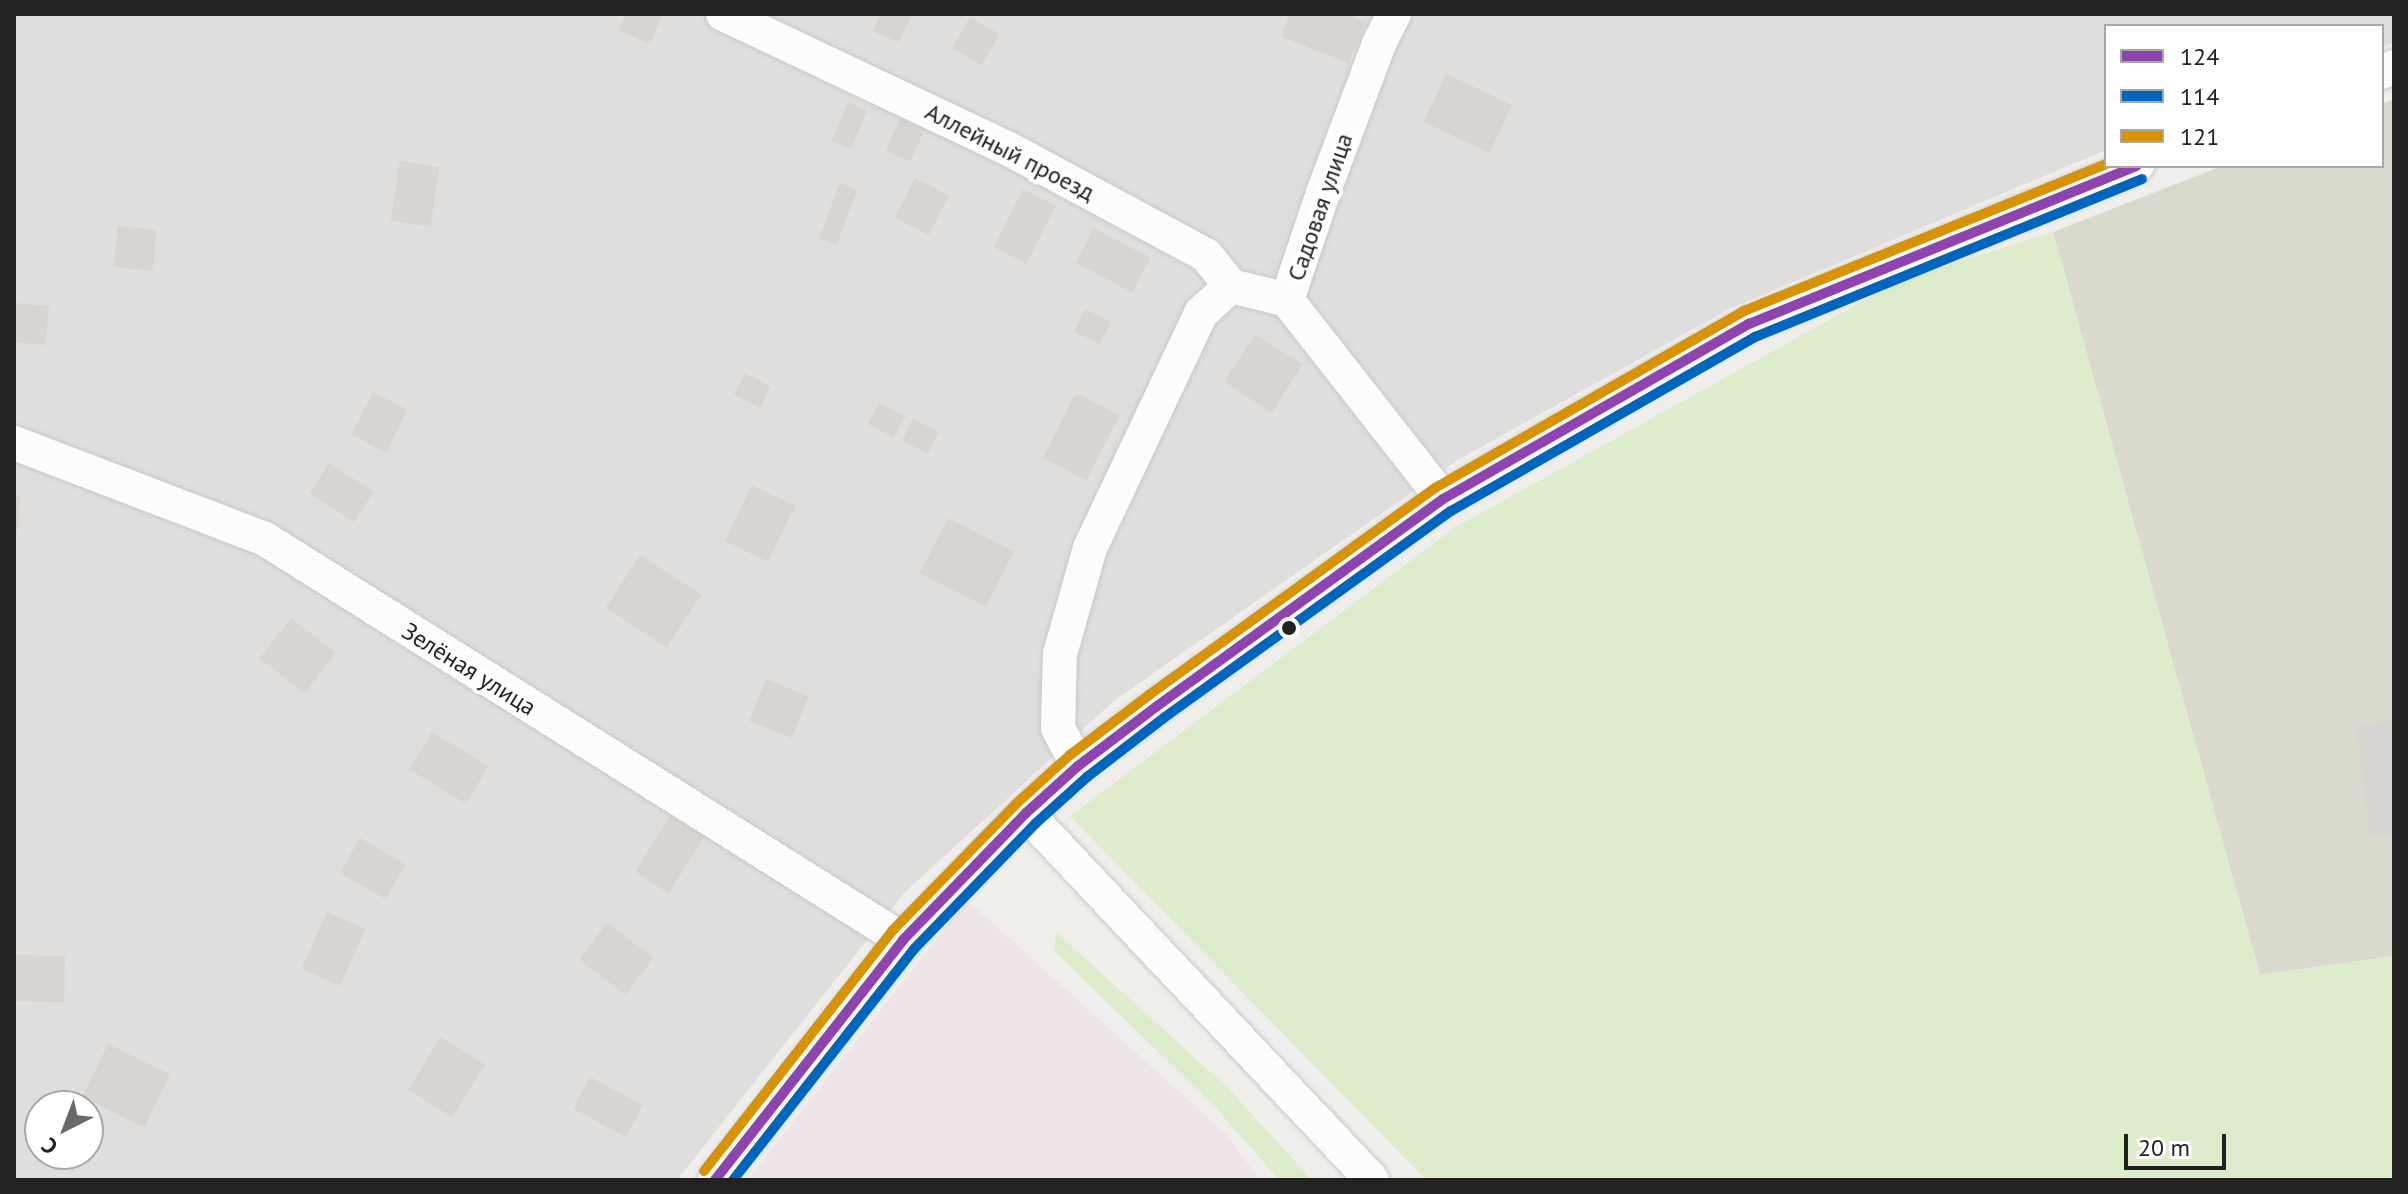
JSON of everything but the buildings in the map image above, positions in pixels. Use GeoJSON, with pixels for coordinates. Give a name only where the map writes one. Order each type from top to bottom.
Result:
{"type":"FeatureCollection","features":[{"type":"Feature","properties":{"kind":"street","name":"Аллейный проезд"},"geometry":{"type":"LineString","coordinates":[[723,14],[1007,148],[1206,255],[1231,286]]}},
{"type":"Feature","properties":{"kind":"street","name":"Садовая улица"},"geometry":{"type":"LineString","coordinates":[[1394,14],[1328,179],[1287,300],[1443,499]]}},
{"type":"Feature","properties":{"kind":"street"},"geometry":{"type":"LineString","coordinates":[[715,1180],[903,940],[1026,813],[1078,766],[1443,499],[1749,324],[2132,168]]}},
{"type":"Feature","properties":{"kind":"street"},"geometry":{"type":"LineString","coordinates":[[1078,766],[1058,728],[1060,654],[1090,548],[1201,313],[1231,286],[1287,300]]}},
{"type":"Feature","properties":{"kind":"street","name":"Зелёная улица"},"geometry":{"type":"LineString","coordinates":[[14,443],[265,539],[903,940]]}},
{"type":"Feature","properties":{"kind":"street"},"geometry":{"type":"LineString","coordinates":[[1026,813],[1372,1180]]}},
{"type":"Feature","properties":{"kind":"shaded area"},"geometry":{"type":"Polygon","coordinates":[[[14,14],[2394,14],[2394,43],[2384,46],[2384,24],[2104,24],[2104,151],[1729,309],[1458,460],[1115,700],[904,893],[677,1180],[14,1180],[14,14]]]}},
{"type":"Feature","properties":{"kind":"shaded area"},"geometry":{"type":"Polygon","coordinates":[[[2394,99],[2394,956],[2260,975],[2053,232],[2217,168],[2384,168],[2384,103],[2394,99]]]}},
{"type":"Feature","properties":{"kind":"shaded area"},"geometry":{"type":"Polygon","coordinates":[[[967,900],[1226,1134],[1260,1180],[748,1180],[967,900]]]}},
{"type":"Feature","properties":{"kind":"green space"},"geometry":{"type":"Polygon","coordinates":[[[2053,232],[2260,975],[2394,956],[2394,1180],[1426,1180],[1070,816],[1454,528],[1903,279],[2053,232]]]}},
{"type":"Feature","properties":{"kind":"green space"},"geometry":{"type":"Polygon","coordinates":[[[1056,932],[1228,1088],[1312,1180],[1279,1180],[1215,1107],[1054,951],[1056,932]]]}},
{"type":"Feature","properties":{"kind":"transit line","name":"121"},"geometry":{"type":"LineString","coordinates":[[704,1171],[892,931],[1017,803],[1070,755],[1149,695],[1435,488],[1744,311],[2104,165]]}},
{"type":"Feature","properties":{"kind":"transit line","name":"124"},"geometry":{"type":"LineString","coordinates":[[715,1180],[903,940],[1026,813],[1078,766],[1157,706],[1443,499],[1749,324],[2132,168]]}},
{"type":"Feature","properties":{"kind":"transit line","name":"114"},"geometry":{"type":"LineString","coordinates":[[733,1180],[914,949],[1036,823],[1087,777],[1165,717],[1451,511],[1755,337],[2142,179]]}}]}
